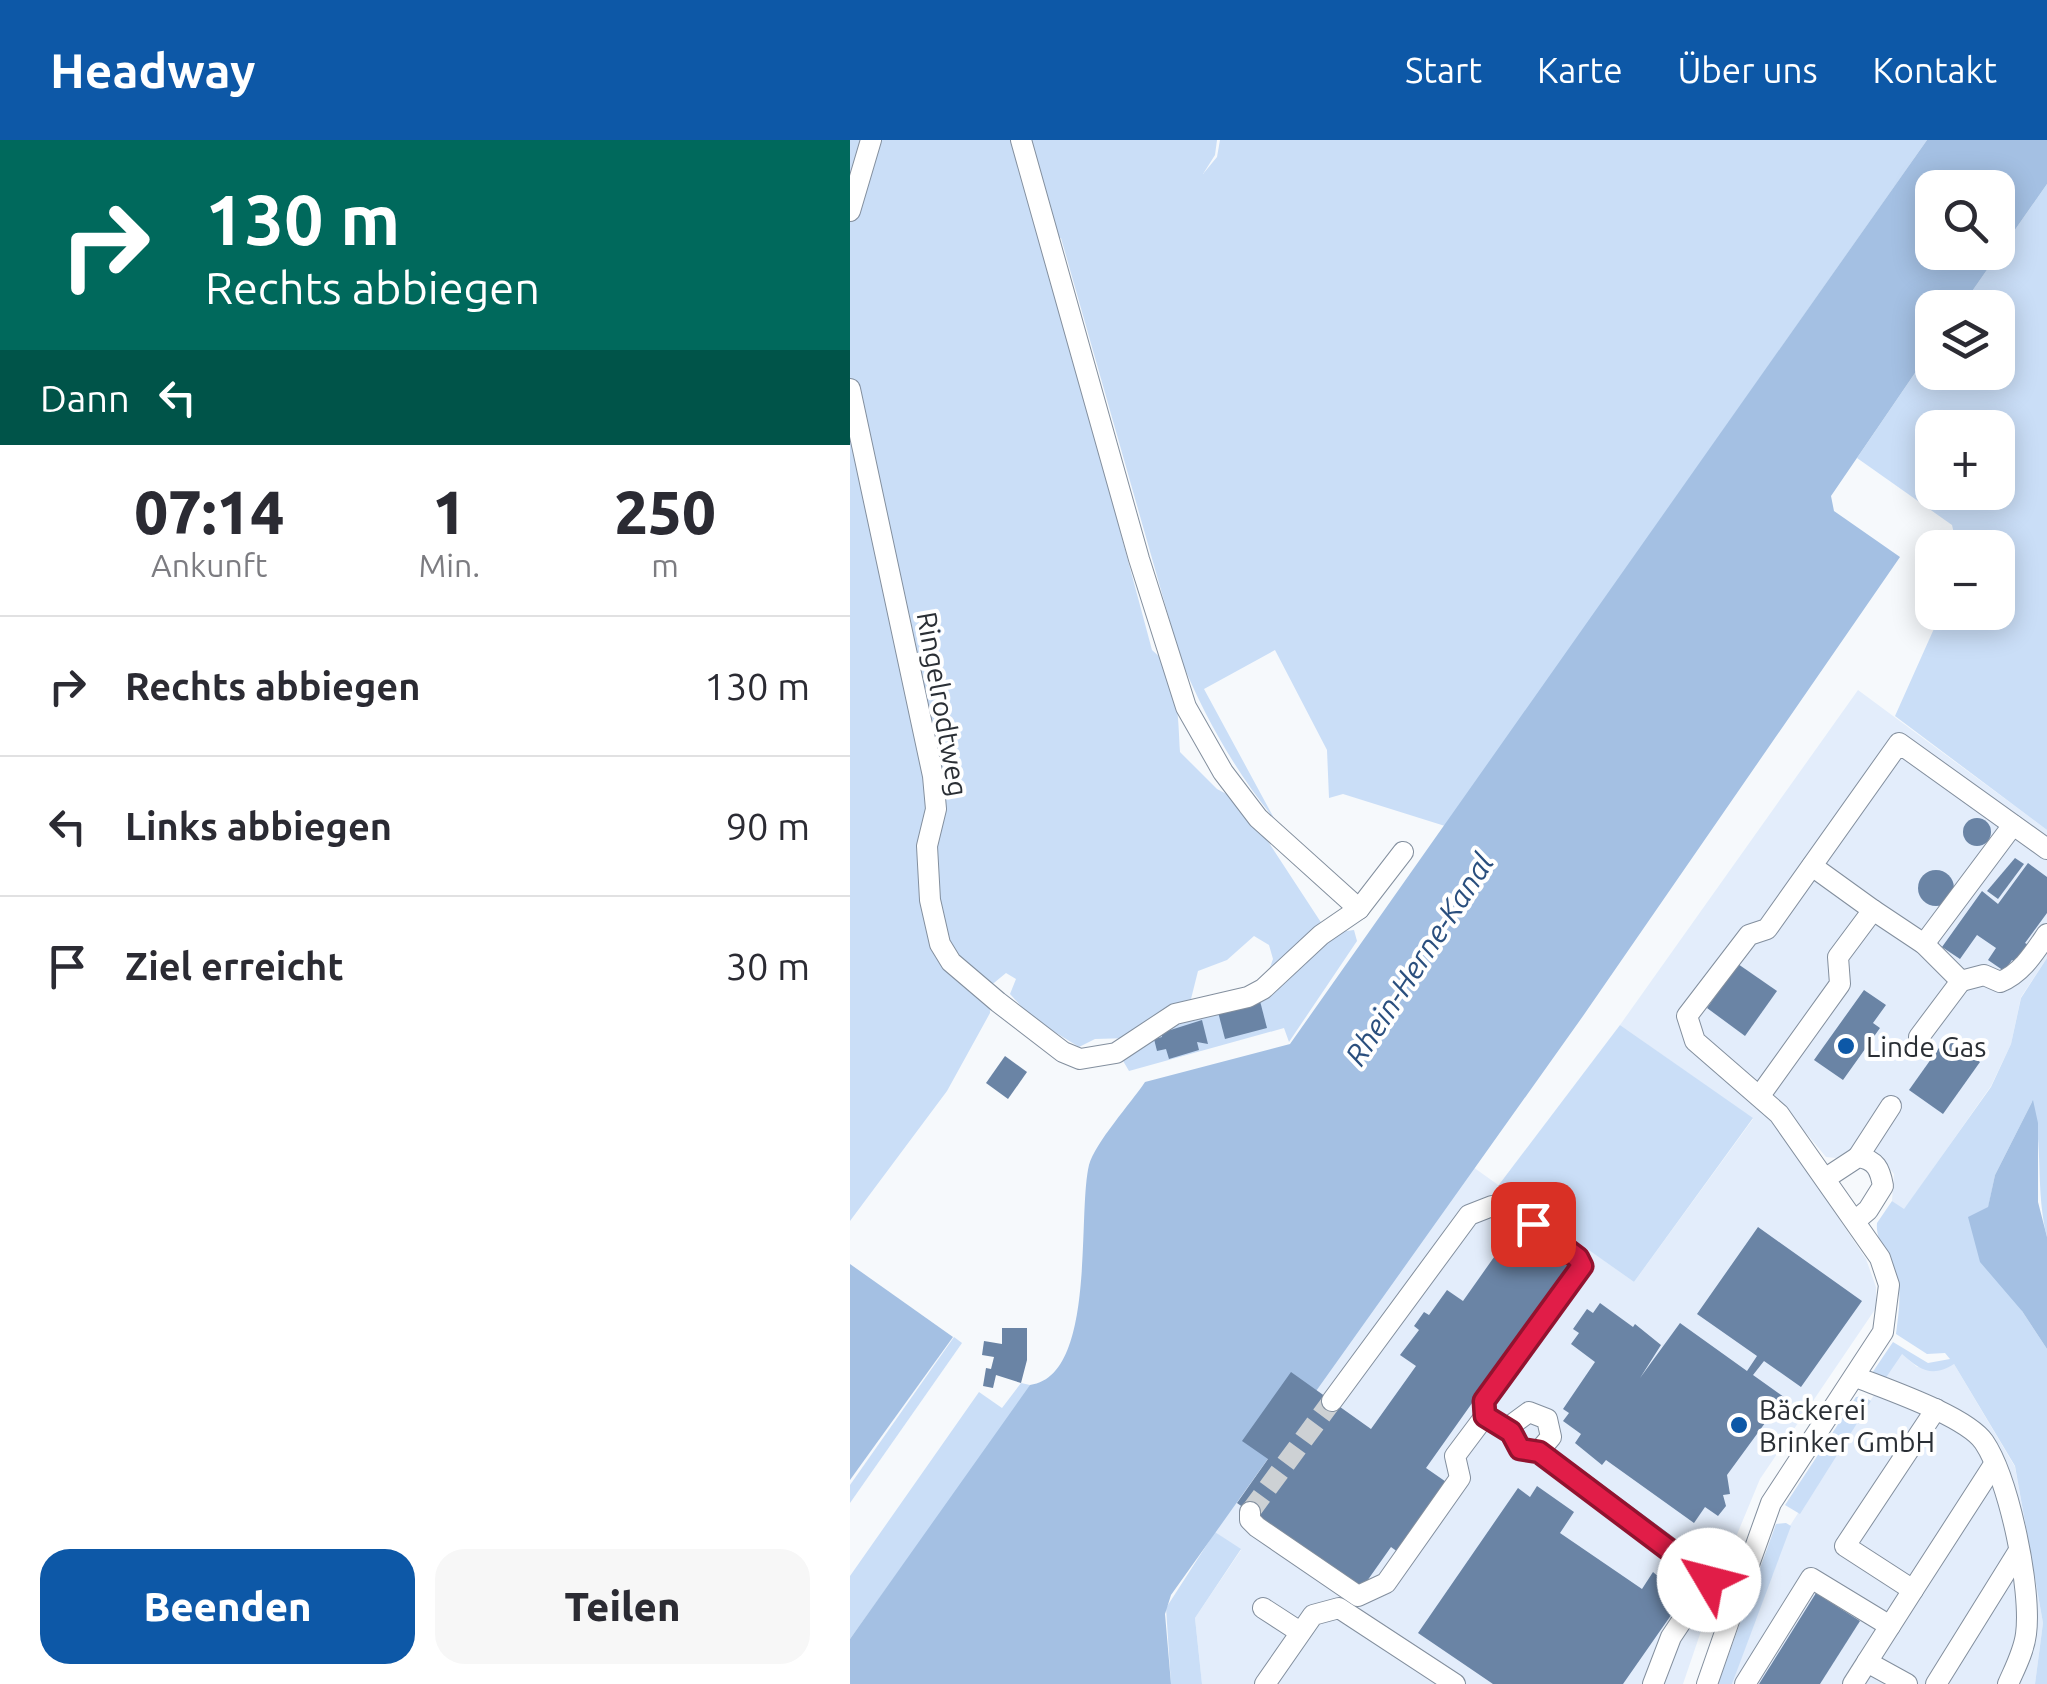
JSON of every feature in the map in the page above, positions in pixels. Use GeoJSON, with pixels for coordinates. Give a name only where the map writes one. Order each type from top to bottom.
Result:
{"type":"FeatureCollection","features":[{"type":"Feature","properties":{"kind":"street"},"geometry":{"type":"LineString","coordinates":[[850,211],[871,140]]}},
{"type":"Feature","properties":{"kind":"street"},"geometry":{"type":"LineString","coordinates":[[1022,140],[1138,559],[1186,707],[1223,772],[1258,818],[1359,909]]}},
{"type":"Feature","properties":{"kind":"street","name":"Ringelrodtweg"},"geometry":{"type":"LineString","coordinates":[[850,389],[933,776],[936,809],[927,846],[930,900],[940,944],[950,962],[1063,1052],[1092,1060],[1116,1054],[1175,1014],[1248,997],[1263,989],[1321,935],[1359,909],[1403,852]]}},
{"type":"Feature","properties":{"kind":"street"},"geometry":{"type":"LineString","coordinates":[[1707,1684],[1771,1503],[1883,1332],[1890,1304],[1889,1285],[1880,1258],[1826,1178],[1760,1094],[1695,1041],[1687,1016],[1749,935],[1766,929],[1899,743],[2047,849]]}},
{"type":"Feature","properties":{"kind":"street"},"geometry":{"type":"LineString","coordinates":[[1924,944],[2014,825]]}},
{"type":"Feature","properties":{"kind":"street"},"geometry":{"type":"LineString","coordinates":[[1812,866],[1924,944],[1961,981]]}},
{"type":"Feature","properties":{"kind":"street"},"geometry":{"type":"LineString","coordinates":[[1760,1094],[1840,984],[1838,957],[1873,910]]}},
{"type":"Feature","properties":{"kind":"street"},"geometry":{"type":"LineString","coordinates":[[1918,1037],[1961,981],[1984,976],[2000,982],[2010,978],[2026,964],[2047,934]]}},
{"type":"Feature","properties":{"kind":"street"},"geometry":{"type":"LineString","coordinates":[[1826,1178],[1858,1157],[1891,1106]]}},
{"type":"Feature","properties":{"kind":"street"},"geometry":{"type":"LineString","coordinates":[[1855,1221],[1868,1210],[1883,1186],[1874,1161],[1858,1157]]}},
{"type":"Feature","properties":{"kind":"street"},"geometry":{"type":"LineString","coordinates":[[1250,1512],[1250,1520],[1257,1527],[1358,1596],[1386,1582],[1460,1478],[1455,1456],[1485,1416],[1484,1401],[1582,1266],[1578,1258],[1510,1208],[1492,1206],[1469,1215],[1332,1401]]}},
{"type":"Feature","properties":{"kind":"street"},"geometry":{"type":"LineString","coordinates":[[1856,1376],[1936,1409],[1983,1440],[2012,1514],[2028,1605],[2026,1638],[2008,1684]]}},
{"type":"Feature","properties":{"kind":"street"},"geometry":{"type":"LineString","coordinates":[[1913,1590],[1846,1546],[1936,1409]]}},
{"type":"Feature","properties":{"kind":"street"},"geometry":{"type":"LineString","coordinates":[[1511,1432],[1520,1416],[1539,1414],[1551,1428],[1551,1437],[1539,1452]]}},
{"type":"Feature","properties":{"kind":"street"},"geometry":{"type":"LineString","coordinates":[[1485,1416],[1511,1432],[1520,1449],[1539,1452],[1737,1598]]}},
{"type":"Feature","properties":{"kind":"street"},"geometry":{"type":"LineString","coordinates":[[1853,1684],[1993,1466]]}},
{"type":"Feature","properties":{"kind":"street"},"geometry":{"type":"LineString","coordinates":[[1936,1684],[2018,1552]]}},
{"type":"Feature","properties":{"kind":"street"},"geometry":{"type":"LineString","coordinates":[[1745,1684],[1811,1578],[1890,1626]]}},
{"type":"Feature","properties":{"kind":"street"},"geometry":{"type":"LineString","coordinates":[[1653,1684],[1671,1637],[1709,1580]]}},
{"type":"Feature","properties":{"kind":"street"},"geometry":{"type":"LineString","coordinates":[[1263,1608],[1300,1632]]}},
{"type":"Feature","properties":{"kind":"street"},"geometry":{"type":"LineString","coordinates":[[1265,1684],[1313,1616],[1338,1608],[1455,1684]]}},
{"type":"Feature","properties":{"kind":"street"},"geometry":{"type":"LineString","coordinates":[[1867,1662],[1907,1684]]}},
{"type":"Feature","properties":{"kind":"shaded area"},"geometry":{"type":"Polygon","coordinates":[[[850,140],[1217,140],[1215,155],[1203,174],[1217,157],[1220,140],[1927,140],[1445,826],[1343,794],[1329,798],[1327,750],[1275,650],[1204,689],[1275,820],[1247,782],[1210,722],[1180,657],[1061,238],[1043,244],[1152,650],[1161,659],[1172,683],[1180,752],[1217,789],[1234,798],[1256,823],[1324,927],[1267,976],[1273,959],[1269,945],[1254,936],[1227,960],[1198,971],[1190,1003],[1130,1038],[1095,1039],[1079,1047],[1032,1018],[1010,994],[1016,979],[1006,973],[989,987],[990,1013],[947,1091],[850,1221],[850,140]]]}},
{"type":"Feature","properties":{"kind":"shaded area"},"geometry":{"type":"Polygon","coordinates":[[[2047,184],[2047,830],[1895,716],[1933,630],[2015,630],[2015,530],[1953,530],[1931,510],[2015,510],[2015,410],[1915,410],[1915,499],[1857,458],[1915,373],[1915,390],[2015,390],[2015,290],[1973,290],[1987,270],[2015,270],[2015,230],[2047,184]]]}},
{"type":"Feature","properties":{"kind":"shaded area"},"geometry":{"type":"Polygon","coordinates":[[[1858,690],[2047,830],[2047,958],[2021,997],[2011,1044],[1991,1086],[1904,1210],[1892,1201],[1894,1174],[1879,1155],[1851,1150],[1836,1158],[1826,1157],[1806,1133],[1789,1144],[1866,1259],[1876,1287],[1876,1308],[1760,1479],[1721,1573],[1696,1555],[1683,1571],[1714,1593],[1683,1684],[1202,1684],[1195,1618],[1241,1550],[1215,1532],[1473,1167],[1634,1282],[1753,1119],[1620,1025],[1858,690]]]}},
{"type":"Feature","properties":{"kind":"shaded area"},"geometry":{"type":"Polygon","coordinates":[[[1354,930],[1357,941],[1289,1042],[1284,1028],[1129,1071],[1122,1059],[1186,1019],[1264,997],[1339,932],[1354,930]]]}},
{"type":"Feature","properties":{"kind":"shaded area"},"geometry":{"type":"Polygon","coordinates":[[[2047,958],[2047,1237],[2032,1102],[1995,1175],[1988,1208],[2022,1311],[2047,1349],[2047,1684],[2035,1684],[2043,1623],[2015,1466],[1954,1364],[1939,1371],[1926,1370],[1902,1354],[1885,1379],[1870,1376],[1893,1342],[1928,1363],[1950,1359],[1945,1353],[1927,1354],[1896,1334],[1898,1284],[1877,1223],[1892,1201],[1904,1209],[1991,1087],[2011,1044],[2021,998],[2047,958]]]}},
{"type":"Feature","properties":{"kind":"shaded area"},"geometry":{"type":"Polygon","coordinates":[[[1620,1025],[1753,1118],[1634,1282],[1498,1186],[1620,1025]]]}},
{"type":"Feature","properties":{"kind":"shaded area"},"geometry":{"type":"Polygon","coordinates":[[[954,1337],[962,1343],[850,1503],[850,1485],[954,1337]]]}},
{"type":"Feature","properties":{"kind":"shaded area"},"geometry":{"type":"Polygon","coordinates":[[[1901,1353],[1917,1367],[1954,1364],[2015,1467],[2043,1623],[2035,1684],[1732,1684],[1784,1535],[1901,1353]]]}},
{"type":"Feature","properties":{"kind":"shaded area"},"geometry":{"type":"Polygon","coordinates":[[[1021,1383],[1030,1385],[1028,1391],[850,1639],[850,1576],[979,1392],[1002,1408],[1021,1383]]]}},
{"type":"Feature","properties":{"kind":"shaded area"},"geometry":{"type":"Polygon","coordinates":[[[1856,1397],[1871,1401],[1800,1514],[1785,1505],[1856,1397]]]}},
{"type":"Feature","properties":{"kind":"shaded area"},"geometry":{"type":"Polygon","coordinates":[[[1776,1524],[1791,1526],[1732,1684],[1718,1684],[1776,1524]]]}},
{"type":"Feature","properties":{"kind":"shaded area"},"geometry":{"type":"Polygon","coordinates":[[[1215,1532],[1241,1549],[1195,1618],[1202,1684],[1171,1684],[1166,1608],[1215,1532]]]}},
{"type":"Feature","properties":{"kind":"water","name":"Rhein-Herne-Kanal"},"geometry":{"type":"Polygon","coordinates":[[[1927,140],[2047,140],[2047,184],[2015,230],[2015,170],[1915,170],[1915,270],[1987,270],[1973,290],[1915,290],[1915,373],[1831,496],[1834,511],[1900,557],[1583,1016],[1171,1595],[1165,1614],[1171,1684],[850,1684],[850,1639],[1030,1385],[1051,1375],[1066,1354],[1080,1290],[1089,1165],[1145,1082],[1290,1044],[1927,140]]]}},
{"type":"Feature","properties":{"kind":"water"},"geometry":{"type":"Polygon","coordinates":[[[2033,1100],[2038,1123],[2038,1202],[2047,1237],[2047,1349],[2022,1311],[1980,1262],[1968,1217],[1988,1207],[1995,1175],[2033,1100]]]}},
{"type":"Feature","properties":{"kind":"water"},"geometry":{"type":"Polygon","coordinates":[[[850,1264],[953,1337],[850,1480],[850,1264]]]}},
{"type":"Feature","properties":{"kind":"building"},"geometry":{"type":"Polygon","coordinates":[[[1977,818],[1987,822],[1991,832],[1987,842],[1977,846],[1967,842],[1963,832],[1967,822],[1977,818]]]}},
{"type":"Feature","properties":{"kind":"building"},"geometry":{"type":"Polygon","coordinates":[[[2015,858],[2024,864],[1998,899],[1987,891],[2015,858]]]}},
{"type":"Feature","properties":{"kind":"building"},"geometry":{"type":"Polygon","coordinates":[[[2028,863],[2047,877],[2047,913],[2025,943],[2032,947],[2020,965],[2012,960],[2004,971],[1988,960],[1996,948],[1977,935],[1960,959],[1942,947],[1982,891],[1998,904],[2028,863]]]}},
{"type":"Feature","properties":{"kind":"building"},"geometry":{"type":"Polygon","coordinates":[[[1936,870],[1949,875],[1954,888],[1949,901],[1936,906],[1923,901],[1918,888],[1923,875],[1936,870]]]}},
{"type":"Feature","properties":{"kind":"building"},"geometry":{"type":"Polygon","coordinates":[[[1738,964],[1777,991],[1745,1036],[1707,1008],[1738,964]]]}},
{"type":"Feature","properties":{"kind":"building","name":"Linde Gas"},"geometry":{"type":"Polygon","coordinates":[[[1864,990],[1886,1005],[1873,1023],[1880,1028],[1843,1080],[1814,1060],[1864,990]]]}},
{"type":"Feature","properties":{"kind":"building"},"geometry":{"type":"Polygon","coordinates":[[[1260,1001],[1267,1028],[1225,1039],[1218,1012],[1260,1001]]]}},
{"type":"Feature","properties":{"kind":"building"},"geometry":{"type":"Polygon","coordinates":[[[1202,1020],[1208,1044],[1197,1042],[1199,1050],[1169,1059],[1166,1049],[1157,1051],[1154,1039],[1162,1037],[1161,1033],[1202,1020]]]}},
{"type":"Feature","properties":{"kind":"building"},"geometry":{"type":"Polygon","coordinates":[[[1946,1038],[1980,1062],[1943,1114],[1909,1090],[1946,1038]]]}},
{"type":"Feature","properties":{"kind":"building"},"geometry":{"type":"Polygon","coordinates":[[[1005,1056],[1027,1072],[1008,1099],[986,1083],[1005,1056]]]}},
{"type":"Feature","properties":{"kind":"building"},"geometry":{"type":"Polygon","coordinates":[[[1516,1226],[1570,1265],[1426,1468],[1452,1486],[1402,1555],[1391,1547],[1360,1591],[1237,1503],[1268,1459],[1242,1441],[1291,1372],[1371,1429],[1416,1366],[1400,1355],[1419,1330],[1414,1326],[1424,1312],[1429,1315],[1447,1290],[1463,1301],[1516,1226]]]}},
{"type":"Feature","properties":{"kind":"building"},"geometry":{"type":"Polygon","coordinates":[[[1758,1227],[1862,1301],[1801,1387],[1764,1361],[1753,1375],[1788,1400],[1780,1411],[1776,1408],[1727,1475],[1730,1494],[1723,1495],[1726,1506],[1718,1516],[1705,1507],[1694,1523],[1606,1460],[1602,1465],[1575,1443],[1581,1434],[1563,1421],[1569,1413],[1563,1409],[1595,1362],[1571,1344],[1579,1333],[1573,1329],[1587,1309],[1593,1313],[1600,1303],[1633,1327],[1635,1324],[1661,1345],[1640,1378],[1680,1323],[1747,1371],[1757,1356],[1697,1314],[1758,1227]]]}},
{"type":"Feature","properties":{"kind":"building"},"geometry":{"type":"Polygon","coordinates":[[[1002,1328],[1027,1328],[1027,1360],[1021,1383],[996,1375],[993,1388],[983,1386],[986,1368],[991,1369],[994,1357],[982,1355],[984,1341],[1002,1344],[1002,1328]]]}},
{"type":"Feature","properties":{"kind":"building"},"geometry":{"type":"Polygon","coordinates":[[[1537,1486],[1574,1512],[1560,1533],[1642,1589],[1653,1572],[1683,1598],[1623,1684],[1493,1684],[1418,1633],[1518,1488],[1530,1497],[1537,1486]]]}},
{"type":"Feature","properties":{"kind":"building"},"geometry":{"type":"Polygon","coordinates":[[[1816,1593],[1860,1621],[1820,1684],[1759,1684],[1816,1593]]]}},
{"type":"Feature","properties":{"kind":"tunnel"},"geometry":{"type":"LineString","coordinates":[[1250,1512],[1332,1401]]}},
{"type":"Feature","properties":{"kind":"place","name":"Linde Gas"},"geometry":{"type":"Point","coordinates":[1846,1046]}},
{"type":"Feature","properties":{"kind":"place","name":"Bäckerei Brinker GmbH"},"geometry":{"type":"Point","coordinates":[1739,1425]}},
{"type":"Feature","properties":{"kind":"route"},"geometry":{"type":"LineString","coordinates":[[1533,1224],[1578,1258],[1582,1266],[1484,1401],[1485,1416],[1511,1432],[1520,1449],[1539,1452],[1709,1580]]}}]}
